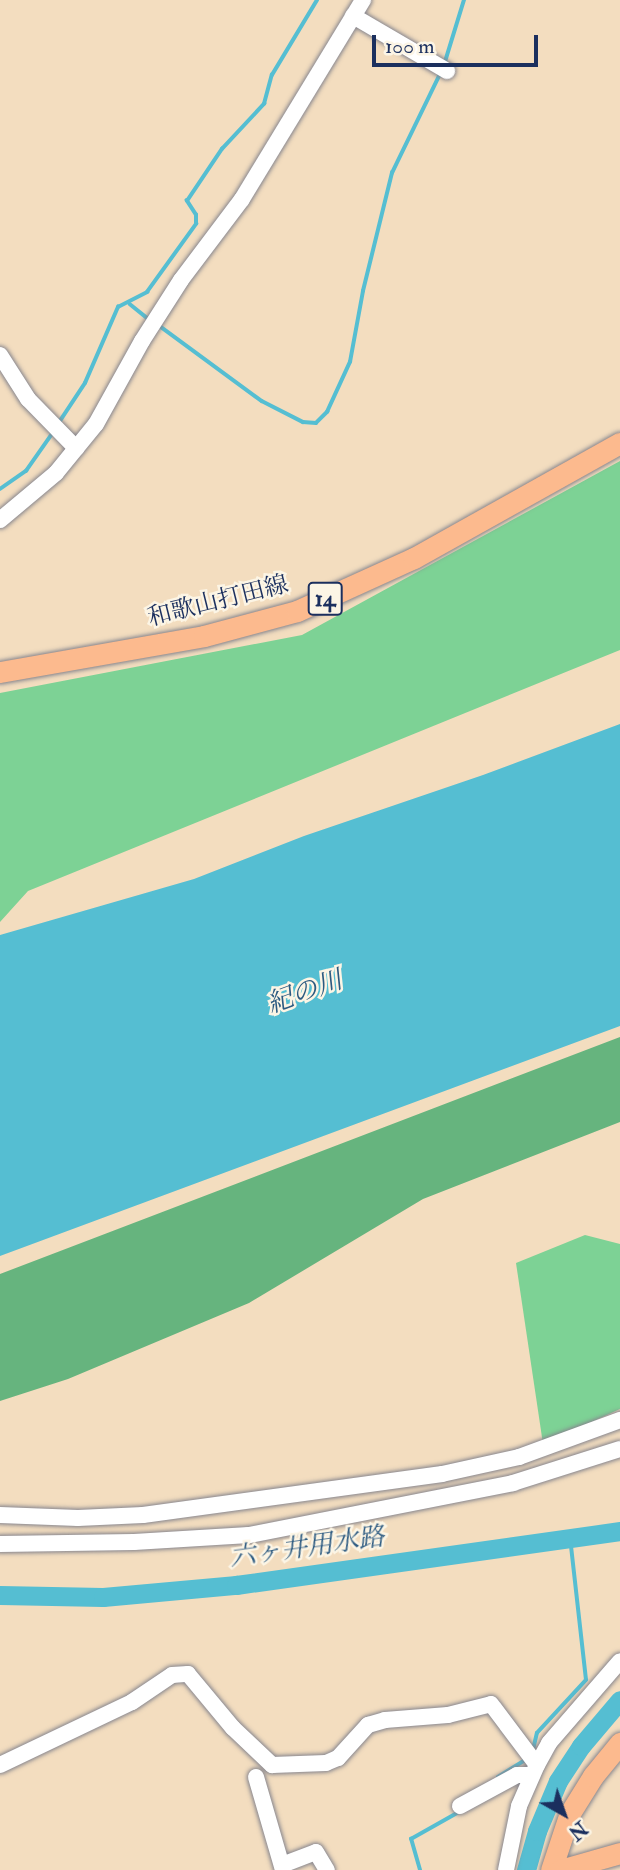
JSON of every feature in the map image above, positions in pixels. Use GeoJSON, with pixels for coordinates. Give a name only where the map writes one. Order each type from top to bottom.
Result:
{"type":"FeatureCollection","features":[{"type":"Feature","properties":{"kind":"main road","name":"和歌山打田線"},"geometry":{"type":"LineString","coordinates":[[0,672],[204,636],[297,611],[414,558],[620,443]]}},
{"type":"Feature","properties":{"kind":"main road"},"geometry":{"type":"LineString","coordinates":[[551,1870],[570,1813],[593,1776],[620,1743]]}},
{"type":"Feature","properties":{"kind":"main road"},"geometry":{"type":"LineString","coordinates":[[560,1870],[620,1853]]}},
{"type":"Feature","properties":{"kind":"street"},"geometry":{"type":"LineString","coordinates":[[0,520],[56,472],[71,444],[96,424],[142,341],[181,280],[242,199],[363,0]]}},
{"type":"Feature","properties":{"kind":"street"},"geometry":{"type":"LineString","coordinates":[[353,16],[447,71]]}},
{"type":"Feature","properties":{"kind":"street"},"geometry":{"type":"LineString","coordinates":[[0,355],[28,399],[71,444]]}},
{"type":"Feature","properties":{"kind":"street"},"geometry":{"type":"LineString","coordinates":[[0,1516],[78,1518],[143,1515],[442,1474],[519,1457],[620,1420]]}},
{"type":"Feature","properties":{"kind":"street"},"geometry":{"type":"LineString","coordinates":[[0,1544],[134,1542],[249,1535],[513,1483],[620,1449]]}},
{"type":"Feature","properties":{"kind":"street"},"geometry":{"type":"LineString","coordinates":[[506,1870],[519,1806],[534,1770],[549,1743],[620,1661]]}},
{"type":"Feature","properties":{"kind":"street"},"geometry":{"type":"LineString","coordinates":[[0,1765],[132,1702],[172,1675],[188,1674],[233,1728],[272,1765],[326,1763],[338,1758],[368,1725],[385,1720],[448,1716],[491,1704],[534,1770]]}},
{"type":"Feature","properties":{"kind":"street"},"geometry":{"type":"LineString","coordinates":[[460,1806],[517,1775],[534,1770]]}},
{"type":"Feature","properties":{"kind":"street"},"geometry":{"type":"LineString","coordinates":[[256,1777],[283,1868],[316,1852],[327,1870]]}},
{"type":"Feature","properties":{"kind":"green space"},"geometry":{"type":"Polygon","coordinates":[[[620,461],[620,650],[28,891],[0,922],[0,693],[302,635],[620,461]]]}},
{"type":"Feature","properties":{"kind":"green space"},"geometry":{"type":"Polygon","coordinates":[[[620,1037],[620,1122],[423,1199],[249,1303],[68,1379],[0,1401],[0,1274],[620,1037]]]}},
{"type":"Feature","properties":{"kind":"green space"},"geometry":{"type":"Polygon","coordinates":[[[585,1235],[620,1244],[620,1409],[543,1444],[516,1263],[585,1235]]]}},
{"type":"Feature","properties":{"kind":"water","name":"紀の川"},"geometry":{"type":"Polygon","coordinates":[[[620,724],[620,1026],[0,1256],[0,935],[194,879],[304,836],[483,775],[620,724]]]}},
{"type":"Feature","properties":{"kind":"waterway"},"geometry":{"type":"LineString","coordinates":[[58,424],[85,383],[118,307],[147,292],[196,224],[196,215],[187,201],[222,149],[264,104],[272,75],[317,0]]}},
{"type":"Feature","properties":{"kind":"waterway"},"geometry":{"type":"LineString","coordinates":[[444,65],[464,0]]}},
{"type":"Feature","properties":{"kind":"waterway"},"geometry":{"type":"LineString","coordinates":[[157,324],[262,401],[303,422],[316,423],[327,412],[350,362],[363,291],[392,173],[441,72]]}},
{"type":"Feature","properties":{"kind":"waterway"},"geometry":{"type":"LineString","coordinates":[[130,304],[150,320]]}},
{"type":"Feature","properties":{"kind":"waterway"},"geometry":{"type":"LineString","coordinates":[[0,489],[26,471],[54,431]]}},
{"type":"Feature","properties":{"kind":"waterway","name":"六ヶ井用水路"},"geometry":{"type":"LineString","coordinates":[[0,1595],[103,1597],[236,1585],[620,1531]]}},
{"type":"Feature","properties":{"kind":"waterway"},"geometry":{"type":"LineString","coordinates":[[533,1750],[537,1733],[586,1680],[570,1538]]}},
{"type":"Feature","properties":{"kind":"waterway"},"geometry":{"type":"LineString","coordinates":[[526,1870],[537,1831],[558,1781],[581,1746],[620,1700]]}},
{"type":"Feature","properties":{"kind":"waterway"},"geometry":{"type":"LineString","coordinates":[[498,1777],[527,1759]]}},
{"type":"Feature","properties":{"kind":"waterway"},"geometry":{"type":"LineString","coordinates":[[420,1870],[411,1839],[459,1812]]}}]}
